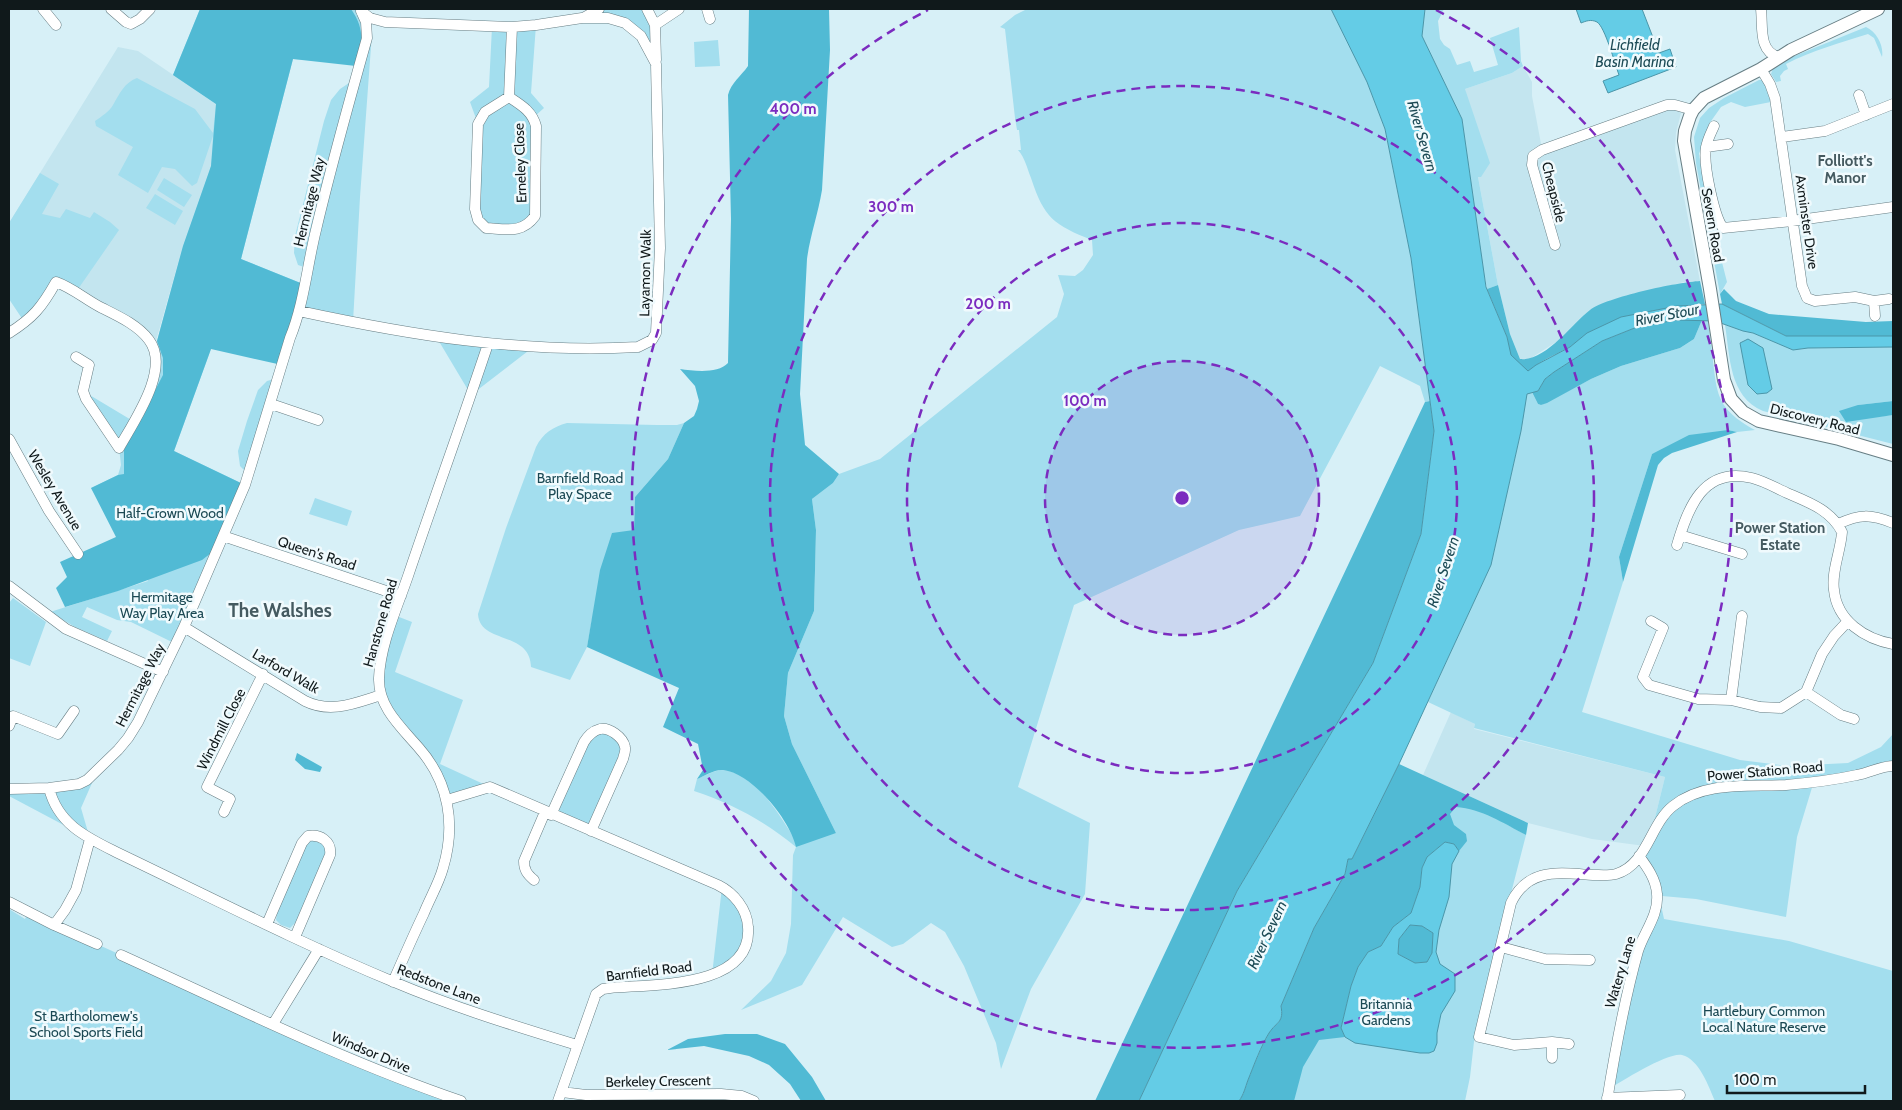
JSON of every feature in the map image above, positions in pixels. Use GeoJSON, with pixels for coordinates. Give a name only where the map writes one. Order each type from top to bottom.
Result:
{"type":"FeatureCollection","features":[{"type":"Feature","properties":{"kind":"street"},"geometry":{"type":"LineString","coordinates":[[43,9],[56,25]]}},
{"type":"Feature","properties":{"kind":"street"},"geometry":{"type":"LineString","coordinates":[[111,9],[131,24],[140,19],[150,9]]}},
{"type":"Feature","properties":{"kind":"street","name":"Layamon Walk"},"geometry":{"type":"LineString","coordinates":[[582,18],[599,9]]}},
{"type":"Feature","properties":{"kind":"street"},"geometry":{"type":"LineString","coordinates":[[647,9],[655,25],[656,64]]}},
{"type":"Feature","properties":{"kind":"street"},"geometry":{"type":"LineString","coordinates":[[655,25],[679,9]]}},
{"type":"Feature","properties":{"kind":"street"},"geometry":{"type":"LineString","coordinates":[[1761,9],[1764,45],[1769,52],[1779,57]]}},
{"type":"Feature","properties":{"kind":"street","name":"Severn Road"},"geometry":{"type":"LineString","coordinates":[[1719,346],[1685,150],[1685,131],[1693,110],[1713,92],[1761,69],[1796,47],[1878,9]]}},
{"type":"Feature","properties":{"kind":"street","name":"Layamon Walk"},"geometry":{"type":"LineString","coordinates":[[299,311],[353,324],[488,344],[533,347],[633,348],[643,346],[652,340],[658,325],[660,230],[656,64],[641,36],[625,23],[608,18],[582,18],[512,27],[386,22],[370,18],[360,10]]}},
{"type":"Feature","properties":{"kind":"street","name":"Hermitage Way"},"geometry":{"type":"LineString","coordinates":[[9,789],[49,788],[79,784],[87,780],[106,763],[128,738],[138,722],[184,627],[245,485],[299,311],[307,268],[337,142],[367,38],[366,22],[360,10]]}},
{"type":"Feature","properties":{"kind":"street"},"geometry":{"type":"LineString","coordinates":[[509,97],[512,27]]}},
{"type":"Feature","properties":{"kind":"street","name":"Axminster Drive"},"geometry":{"type":"LineString","coordinates":[[1761,69],[1772,87],[1782,137],[1802,286],[1807,298],[1815,301],[1855,297],[1874,301],[1890,299]]}},
{"type":"Feature","properties":{"kind":"street"},"geometry":{"type":"LineString","coordinates":[[1859,95],[1866,115]]}},
{"type":"Feature","properties":{"kind":"street","name":"Erneley Close"},"geometry":{"type":"LineString","coordinates":[[509,97],[523,106],[534,117],[536,126],[535,216],[529,225],[518,230],[486,228],[478,220],[475,209],[478,124],[485,112],[509,97]]}},
{"type":"Feature","properties":{"kind":"street"},"geometry":{"type":"LineString","coordinates":[[1782,137],[1825,131],[1893,104]]}},
{"type":"Feature","properties":{"kind":"street","name":"Cheapside"},"geometry":{"type":"LineString","coordinates":[[1555,245],[1532,165],[1533,156],[1542,150],[1667,106],[1675,105],[1693,110]]}},
{"type":"Feature","properties":{"kind":"street"},"geometry":{"type":"LineString","coordinates":[[1714,126],[1706,147],[1706,162],[1713,202],[1723,228],[1792,221],[1893,207]]}},
{"type":"Feature","properties":{"kind":"street"},"geometry":{"type":"LineString","coordinates":[[1706,147],[1728,144]]}},
{"type":"Feature","properties":{"kind":"street"},"geometry":{"type":"LineString","coordinates":[[9,333],[25,323],[44,303],[56,282],[66,286],[138,329],[148,339],[154,347],[157,366],[155,379],[119,448],[86,399],[83,391],[89,365],[76,357]]}},
{"type":"Feature","properties":{"kind":"street"},"geometry":{"type":"LineString","coordinates":[[1874,301],[1875,316]]}},
{"type":"Feature","properties":{"kind":"street","name":"Hanstone Road"},"geometry":{"type":"LineString","coordinates":[[393,982],[443,869],[450,833],[450,816],[447,800],[434,769],[420,749],[396,723],[381,695],[378,680],[381,661],[401,596],[488,344]]}},
{"type":"Feature","properties":{"kind":"street","name":"Discovery Road"},"geometry":{"type":"LineString","coordinates":[[1719,346],[1727,392],[1737,406],[1747,414],[1766,424],[1839,439],[1893,455]]}},
{"type":"Feature","properties":{"kind":"street"},"geometry":{"type":"LineString","coordinates":[[271,404],[318,420]]}},
{"type":"Feature","properties":{"kind":"street","name":"Wesley Avenue"},"geometry":{"type":"LineString","coordinates":[[9,439],[49,511],[78,554]]}},
{"type":"Feature","properties":{"kind":"street"},"geometry":{"type":"LineString","coordinates":[[1742,554],[1679,540],[1685,517],[1692,503],[1705,488],[1718,480],[1733,476],[1752,478],[1812,503],[1827,513],[1838,524],[1842,532],[1833,589],[1839,609],[1859,631],[1878,641],[1893,644]]}},
{"type":"Feature","properties":{"kind":"street"},"geometry":{"type":"LineString","coordinates":[[1838,524],[1854,517],[1866,515],[1893,522]]}},
{"type":"Feature","properties":{"kind":"street","name":"Queen's Road"},"geometry":{"type":"LineString","coordinates":[[223,536],[401,596]]}},
{"type":"Feature","properties":{"kind":"street"},"geometry":{"type":"LineString","coordinates":[[9,586],[66,629],[163,672]]}},
{"type":"Feature","properties":{"kind":"street"},"geometry":{"type":"LineString","coordinates":[[1731,700],[1742,616]]}},
{"type":"Feature","properties":{"kind":"street"},"geometry":{"type":"LineString","coordinates":[[1651,621],[1663,628],[1642,677],[1649,685],[1698,699],[1731,700],[1760,708],[1781,708],[1806,692],[1822,654],[1834,636],[1848,621]]}},
{"type":"Feature","properties":{"kind":"street","name":"Larford Walk"},"geometry":{"type":"LineString","coordinates":[[184,627],[305,701],[322,707],[347,706],[381,695]]}},
{"type":"Feature","properties":{"kind":"street","name":"Windmill Close"},"geometry":{"type":"LineString","coordinates":[[224,812],[230,799],[207,787],[263,674]]}},
{"type":"Feature","properties":{"kind":"street"},"geometry":{"type":"LineString","coordinates":[[1806,692],[1841,715],[1854,719]]}},
{"type":"Feature","properties":{"kind":"street"},"geometry":{"type":"LineString","coordinates":[[9,726],[13,716],[58,734],[74,710]]}},
{"type":"Feature","properties":{"kind":"street"},"geometry":{"type":"LineString","coordinates":[[534,880],[524,868],[524,861],[584,742],[590,734],[600,729],[611,731],[620,738],[626,747],[623,759],[591,831]]}},
{"type":"Feature","properties":{"kind":"street","name":"Power Station Road"},"geometry":{"type":"LineString","coordinates":[[1638,856],[1657,824],[1672,806],[1686,797],[1708,789],[1805,782],[1858,775],[1892,765]]}},
{"type":"Feature","properties":{"kind":"street","name":"Barnfield Road"},"geometry":{"type":"LineString","coordinates":[[447,800],[490,787],[722,887],[733,895],[741,905],[746,916],[748,928],[743,951],[735,962],[712,976],[693,980],[610,988],[599,991],[596,994],[577,1045]]}},
{"type":"Feature","properties":{"kind":"street","name":"Redstone Lane"},"geometry":{"type":"LineString","coordinates":[[49,788],[52,799],[64,820],[90,839],[319,949],[393,982],[471,1011],[577,1045]]}},
{"type":"Feature","properties":{"kind":"street"},"geometry":{"type":"LineString","coordinates":[[268,924],[302,843],[308,836],[319,836],[329,846],[330,854],[295,937]]}},
{"type":"Feature","properties":{"kind":"street"},"geometry":{"type":"LineString","coordinates":[[54,924],[65,910],[76,890],[90,839]]}},
{"type":"Feature","properties":{"kind":"street"},"geometry":{"type":"LineString","coordinates":[[1569,1044],[1552,1042],[1514,1045],[1479,1037],[1511,903],[1524,884],[1534,878],[1551,874],[1616,874],[1631,866],[1638,856]]}},
{"type":"Feature","properties":{"kind":"street","name":"Watery Lane"},"geometry":{"type":"LineString","coordinates":[[1607,1100],[1620,1022],[1639,948],[1654,915],[1657,894],[1653,878],[1647,866],[1638,856]]}},
{"type":"Feature","properties":{"kind":"street"},"geometry":{"type":"LineString","coordinates":[[9,902],[97,944]]}},
{"type":"Feature","properties":{"kind":"street"},"geometry":{"type":"LineString","coordinates":[[1501,948],[1545,959],[1590,960]]}},
{"type":"Feature","properties":{"kind":"street"},"geometry":{"type":"LineString","coordinates":[[273,1024],[319,949]]}},
{"type":"Feature","properties":{"kind":"street","name":"Windsor Drive"},"geometry":{"type":"LineString","coordinates":[[121,955],[394,1077],[461,1101]]}},
{"type":"Feature","properties":{"kind":"street"},"geometry":{"type":"LineString","coordinates":[[1552,1042],[1552,1058]]}},
{"type":"Feature","properties":{"kind":"street"},"geometry":{"type":"LineString","coordinates":[[560,1096],[577,1045]]}},
{"type":"Feature","properties":{"kind":"street","name":"Berkeley Crescent"},"geometry":{"type":"LineString","coordinates":[[560,1096],[721,1094],[742,1096],[754,1101]]}},
{"type":"Feature","properties":{"kind":"street"},"geometry":{"type":"LineString","coordinates":[[1607,1100],[1680,1095]]}},
{"type":"Feature","properties":{"kind":"shaded area"},"geometry":{"type":"Polygon","coordinates":[[[118,47],[138,51],[216,104],[211,166],[183,246],[156,341],[66,285],[9,299],[9,223],[118,47]]]}},
{"type":"Feature","properties":{"kind":"shaded area"},"geometry":{"type":"Polygon","coordinates":[[[1523,66],[1532,82],[1532,96],[1542,149],[1675,105],[1681,113],[1676,133],[1675,150],[1700,281],[1684,282],[1609,301],[1591,310],[1564,337],[1528,360],[1520,359],[1510,334],[1498,285],[1478,177],[1465,89],[1512,73],[1523,66]]]}},
{"type":"Feature","properties":{"kind":"shaded area"},"geometry":{"type":"Polygon","coordinates":[[[1451,712],[1475,724],[1474,729],[1665,777],[1650,838],[1645,846],[1592,839],[1528,823],[1423,775],[1451,712]]]}},
{"type":"Feature","properties":{"kind":"green space","name":"Half-Crown Wood"},"geometry":{"type":"Polygon","coordinates":[[[200,9],[358,9],[370,18],[372,33],[353,322],[299,312],[211,349],[174,451],[245,485],[176,644],[131,622],[117,620],[87,607],[82,617],[112,631],[107,641],[75,627],[50,612],[148,581],[91,488],[118,475],[121,465],[119,447],[83,391],[133,421],[155,379],[157,341],[183,246],[211,166],[213,136],[197,183],[192,186],[175,169],[162,167],[148,193],[118,175],[133,147],[96,126],[95,121],[109,110],[126,86],[137,78],[195,109],[213,133],[216,104],[173,75],[200,9]],[[293,59],[241,259],[303,284],[307,268],[298,265],[294,253],[295,236],[324,121],[331,100],[340,89],[355,79],[360,64],[293,59]]]}},
{"type":"Feature","properties":{"kind":"green space","name":"Half-Crown Wood"},"geometry":{"type":"Polygon","coordinates":[[[200,9],[351,9],[356,16],[361,30],[360,51],[356,66],[293,59],[241,259],[303,284],[282,365],[211,349],[174,451],[245,485],[215,550],[202,560],[118,591],[65,607],[56,588],[67,577],[60,562],[116,537],[91,488],[124,474],[124,450],[163,375],[163,358],[157,341],[183,246],[211,166],[216,104],[173,75],[200,9]]]}},
{"type":"Feature","properties":{"kind":"green space"},"geometry":{"type":"Polygon","coordinates":[[[599,9],[647,9],[651,13],[656,64],[625,23],[582,18],[599,9]]]}},
{"type":"Feature","properties":{"kind":"green space"},"geometry":{"type":"Polygon","coordinates":[[[749,9],[829,9],[830,50],[822,190],[807,259],[800,394],[805,445],[839,474],[833,483],[812,499],[816,530],[814,611],[788,673],[784,716],[792,744],[836,833],[796,847],[786,824],[778,812],[768,799],[746,780],[734,773],[723,770],[697,779],[703,770],[698,744],[663,727],[679,688],[587,647],[600,570],[612,533],[634,530],[635,497],[668,459],[684,423],[694,416],[697,409],[699,401],[695,386],[680,369],[712,370],[728,363],[731,219],[728,95],[734,83],[748,66],[749,9]]]}},
{"type":"Feature","properties":{"kind":"green space"},"geometry":{"type":"Polygon","coordinates":[[[1027,9],[1331,9],[1367,82],[1385,129],[1411,258],[1430,401],[1425,402],[1420,386],[1380,366],[1300,516],[1239,530],[1074,605],[1018,787],[1090,823],[1085,894],[1031,989],[1001,1069],[996,1043],[964,966],[945,932],[931,923],[903,944],[892,947],[843,917],[802,985],[741,1010],[771,981],[786,953],[791,924],[793,855],[796,847],[748,814],[694,791],[697,779],[719,770],[734,772],[755,785],[772,805],[793,836],[836,833],[792,744],[784,716],[788,673],[814,611],[816,530],[812,499],[833,483],[839,474],[880,459],[1057,317],[1064,294],[1058,275],[1075,276],[1083,270],[1093,255],[1092,240],[1068,230],[1046,211],[1018,150],[1021,150],[1019,130],[1017,130],[1015,118],[1005,29],[1000,27],[1015,15],[1027,9]]]}},
{"type":"Feature","properties":{"kind":"green space"},"geometry":{"type":"Polygon","coordinates":[[[1425,9],[1444,9],[1438,21],[1440,39],[1450,49],[1457,65],[1470,61],[1474,72],[1498,65],[1490,38],[1519,27],[1523,66],[1512,73],[1465,89],[1490,163],[1481,177],[1478,177],[1498,285],[1487,289],[1481,259],[1462,119],[1422,36],[1425,9]]]}},
{"type":"Feature","properties":{"kind":"green space"},"geometry":{"type":"Polygon","coordinates":[[[536,25],[531,93],[544,108],[534,117],[535,216],[529,225],[486,228],[478,220],[478,124],[470,102],[489,87],[492,27],[536,25]]]}},
{"type":"Feature","properties":{"kind":"green space"},"geometry":{"type":"Polygon","coordinates":[[[1866,27],[1879,40],[1882,48],[1882,57],[1874,38],[1868,34],[1816,51],[1786,64],[1788,69],[1780,76],[1781,81],[1776,82],[1771,74],[1773,68],[1787,59],[1866,27]]]}},
{"type":"Feature","properties":{"kind":"green space"},"geometry":{"type":"Polygon","coordinates":[[[718,40],[720,66],[695,67],[694,42],[718,40]]]}},
{"type":"Feature","properties":{"kind":"green space"},"geometry":{"type":"Polygon","coordinates":[[[1759,80],[1763,80],[1771,102],[1745,107],[1731,102],[1721,107],[1709,124],[1699,154],[1707,203],[1727,282],[1720,294],[1696,163],[1694,137],[1700,118],[1709,108],[1759,80]]]}},
{"type":"Feature","properties":{"kind":"green space"},"geometry":{"type":"Polygon","coordinates":[[[40,173],[59,184],[42,214],[60,218],[66,209],[90,218],[94,212],[119,230],[76,292],[56,282],[25,323],[9,299],[9,223],[40,173]]]}},
{"type":"Feature","properties":{"kind":"green space"},"geometry":{"type":"Polygon","coordinates":[[[164,178],[192,195],[184,207],[157,190],[164,178]]]}},
{"type":"Feature","properties":{"kind":"green space"},"geometry":{"type":"Polygon","coordinates":[[[155,194],[183,211],[175,225],[146,208],[155,194]]]}},
{"type":"Feature","properties":{"kind":"green space"},"geometry":{"type":"Polygon","coordinates":[[[1700,281],[1705,304],[1646,312],[1618,320],[1587,334],[1571,346],[1542,361],[1528,372],[1510,355],[1507,337],[1487,289],[1498,285],[1510,334],[1520,359],[1539,355],[1548,349],[1583,316],[1599,305],[1626,295],[1676,284],[1700,281]]]}},
{"type":"Feature","properties":{"kind":"green space"},"geometry":{"type":"Polygon","coordinates":[[[1724,289],[1736,301],[1769,314],[1866,322],[1893,321],[1893,336],[1786,336],[1722,304],[1720,294],[1724,289]]]}},
{"type":"Feature","properties":{"kind":"green space"},"geometry":{"type":"Polygon","coordinates":[[[1676,320],[1702,320],[1694,339],[1680,348],[1621,366],[1591,379],[1547,403],[1538,404],[1532,392],[1538,391],[1545,379],[1602,341],[1637,327],[1676,320]]]}},
{"type":"Feature","properties":{"kind":"green space","name":"Hartlebury Common Local Nature Reserve"},"geometry":{"type":"Polygon","coordinates":[[[1702,320],[1708,320],[1715,378],[1720,398],[1732,414],[1755,430],[1737,432],[1728,430],[1652,454],[1619,557],[1623,582],[1582,712],[1740,760],[1788,766],[1848,763],[1881,747],[1893,734],[1893,766],[1814,781],[1797,837],[1786,917],[1696,899],[1662,896],[1661,905],[1664,919],[1789,941],[1893,971],[1893,1101],[1715,1101],[1698,1068],[1693,1062],[1682,1055],[1675,1055],[1656,1062],[1609,1089],[1618,1031],[1657,894],[1639,856],[1650,838],[1665,777],[1474,728],[1475,724],[1428,702],[1491,565],[1521,431],[1526,394],[1532,392],[1538,404],[1541,405],[1621,366],[1680,348],[1694,339],[1702,320]]]}},
{"type":"Feature","properties":{"kind":"green space"},"geometry":{"type":"Polygon","coordinates":[[[1725,325],[1753,333],[1793,350],[1808,348],[1893,347],[1893,401],[1858,405],[1874,417],[1893,415],[1893,444],[1763,411],[1752,405],[1737,386],[1730,362],[1725,325]]]}},
{"type":"Feature","properties":{"kind":"green space"},"geometry":{"type":"Polygon","coordinates":[[[437,338],[532,348],[471,395],[437,338]]]}},
{"type":"Feature","properties":{"kind":"green space"},"geometry":{"type":"Polygon","coordinates":[[[278,378],[249,475],[240,466],[238,451],[258,390],[267,381],[278,378]]]}},
{"type":"Feature","properties":{"kind":"green space"},"geometry":{"type":"Polygon","coordinates":[[[1430,401],[1434,431],[1421,534],[1373,663],[1237,891],[1139,1101],[1095,1101],[1425,402],[1430,401]]]}},
{"type":"Feature","properties":{"kind":"green space"},"geometry":{"type":"Polygon","coordinates":[[[1893,401],[1893,415],[1846,422],[1839,411],[1858,405],[1893,401]]]}},
{"type":"Feature","properties":{"kind":"green space","name":"Barnfield Road Play Space"},"geometry":{"type":"Polygon","coordinates":[[[567,423],[677,425],[684,423],[668,459],[635,497],[634,530],[592,619],[587,647],[570,680],[531,667],[529,655],[523,647],[487,630],[481,624],[478,614],[506,528],[536,447],[549,431],[567,423]]]}},
{"type":"Feature","properties":{"kind":"green space"},"geometry":{"type":"Polygon","coordinates":[[[1728,430],[1737,432],[1672,453],[1658,465],[1623,582],[1619,557],[1652,454],[1689,435],[1728,430]]]}},
{"type":"Feature","properties":{"kind":"green space"},"geometry":{"type":"Polygon","coordinates":[[[315,498],[352,511],[347,526],[309,514],[315,498]]]}},
{"type":"Feature","properties":{"kind":"green space"},"geometry":{"type":"Polygon","coordinates":[[[13,598],[46,622],[30,666],[9,658],[9,603],[13,598]]]}},
{"type":"Feature","properties":{"kind":"green space"},"geometry":{"type":"Polygon","coordinates":[[[394,615],[412,622],[395,672],[463,700],[440,764],[490,787],[447,800],[441,784],[380,688],[394,615]]]}},
{"type":"Feature","properties":{"kind":"green space"},"geometry":{"type":"Polygon","coordinates":[[[611,731],[625,747],[591,831],[551,815],[590,734],[611,731]]]}},
{"type":"Feature","properties":{"kind":"green space"},"geometry":{"type":"Polygon","coordinates":[[[297,753],[322,767],[320,772],[305,769],[295,760],[297,753]]]}},
{"type":"Feature","properties":{"kind":"green space","name":"Britannia Gardens"},"geometry":{"type":"Polygon","coordinates":[[[1399,764],[1526,835],[1475,1033],[1465,1101],[1254,1101],[1399,764]]]}},
{"type":"Feature","properties":{"kind":"green space"},"geometry":{"type":"Polygon","coordinates":[[[1399,764],[1528,823],[1526,835],[1484,814],[1456,807],[1450,814],[1454,825],[1466,834],[1467,841],[1459,851],[1454,844],[1445,842],[1427,857],[1422,868],[1420,887],[1411,913],[1393,927],[1381,946],[1368,952],[1358,967],[1351,986],[1341,1028],[1345,1037],[1319,1040],[1303,1067],[1294,1101],[1239,1101],[1266,1038],[1281,1019],[1281,1006],[1314,928],[1345,874],[1348,859],[1352,859],[1399,764]]]}},
{"type":"Feature","properties":{"kind":"green space"},"geometry":{"type":"Polygon","coordinates":[[[91,777],[92,783],[81,808],[90,839],[9,796],[9,789],[91,777]]]}},
{"type":"Feature","properties":{"kind":"green space"},"geometry":{"type":"Polygon","coordinates":[[[312,840],[323,842],[326,852],[296,922],[290,928],[281,925],[276,920],[277,913],[306,845],[312,840]]]}},
{"type":"Feature","properties":{"kind":"green space"},"geometry":{"type":"Polygon","coordinates":[[[722,887],[746,916],[743,951],[712,975],[722,887]]]}},
{"type":"Feature","properties":{"kind":"green space","name":"St Bartholomew's School Sports Field"},"geometry":{"type":"Polygon","coordinates":[[[9,909],[25,919],[28,913],[461,1101],[9,1101],[9,909]]]}},
{"type":"Feature","properties":{"kind":"green space"},"geometry":{"type":"Polygon","coordinates":[[[1410,925],[1422,926],[1433,933],[1432,953],[1427,962],[1415,963],[1398,954],[1399,939],[1410,925]]]}},
{"type":"Feature","properties":{"kind":"green space"},"geometry":{"type":"Polygon","coordinates":[[[725,1034],[757,1034],[785,1044],[812,1077],[826,1101],[801,1101],[790,1084],[769,1065],[749,1056],[704,1046],[667,1050],[688,1039],[725,1034]]]}},
{"type":"Feature","properties":{"kind":"water"},"geometry":{"type":"Polygon","coordinates":[[[1331,9],[1425,9],[1422,36],[1462,119],[1486,287],[1507,337],[1511,355],[1528,371],[1570,347],[1587,333],[1621,317],[1677,306],[1722,304],[1786,336],[1893,336],[1893,347],[1808,348],[1793,350],[1753,333],[1715,321],[1676,320],[1637,327],[1602,341],[1545,379],[1538,391],[1527,394],[1521,431],[1491,565],[1399,764],[1352,859],[1348,859],[1345,874],[1314,928],[1281,1006],[1281,1019],[1269,1033],[1263,1044],[1242,1096],[1239,1101],[1139,1101],[1237,891],[1373,663],[1421,534],[1434,431],[1411,258],[1385,129],[1367,82],[1331,9]]]}},
{"type":"Feature","properties":{"kind":"water","name":"Lichfield Basin Marina"},"geometry":{"type":"Polygon","coordinates":[[[1576,9],[1642,9],[1659,53],[1670,49],[1676,67],[1608,93],[1603,81],[1619,75],[1606,38],[1597,22],[1591,20],[1581,23],[1576,9]]]}},
{"type":"Feature","properties":{"kind":"water"},"geometry":{"type":"Polygon","coordinates":[[[1748,339],[1763,348],[1772,389],[1767,393],[1757,394],[1748,385],[1740,343],[1748,339]]]}},
{"type":"Feature","properties":{"kind":"water"},"geometry":{"type":"Polygon","coordinates":[[[1445,842],[1454,844],[1459,851],[1452,864],[1449,897],[1439,930],[1436,952],[1440,964],[1455,974],[1455,991],[1441,1014],[1434,1051],[1420,1053],[1355,1043],[1345,1037],[1341,1028],[1351,986],[1358,967],[1368,952],[1381,946],[1393,927],[1411,913],[1420,887],[1422,868],[1427,857],[1445,842]],[[1410,925],[1399,939],[1398,954],[1415,963],[1427,962],[1432,953],[1433,933],[1422,926],[1410,925]]]}},
{"type":"Feature","properties":{"kind":"district","name":"Folliott's Manor"},"geometry":{"type":"Point","coordinates":[1845,170]}},
{"type":"Feature","properties":{"kind":"district","name":"Power Station Estate"},"geometry":{"type":"Point","coordinates":[1780,536]}},
{"type":"Feature","properties":{"kind":"district","name":"The Walshes"},"geometry":{"type":"Point","coordinates":[280,610]}},
{"type":"Feature","properties":{"kind":"water label","name":"River Severn"},"geometry":{"type":"Point","coordinates":[1422,136]}},
{"type":"Feature","properties":{"kind":"water label","name":"River Stour"},"geometry":{"type":"Point","coordinates":[1667,315]}},
{"type":"Feature","properties":{"kind":"water label","name":"River Severn"},"geometry":{"type":"Point","coordinates":[1443,572]}},
{"type":"Feature","properties":{"kind":"water label","name":"River Severn"},"geometry":{"type":"Point","coordinates":[1267,935]}},
{"type":"Feature","properties":{"kind":"park label","name":"Hermitage Way Play Area"},"geometry":{"type":"Point","coordinates":[162,606]}}]}
